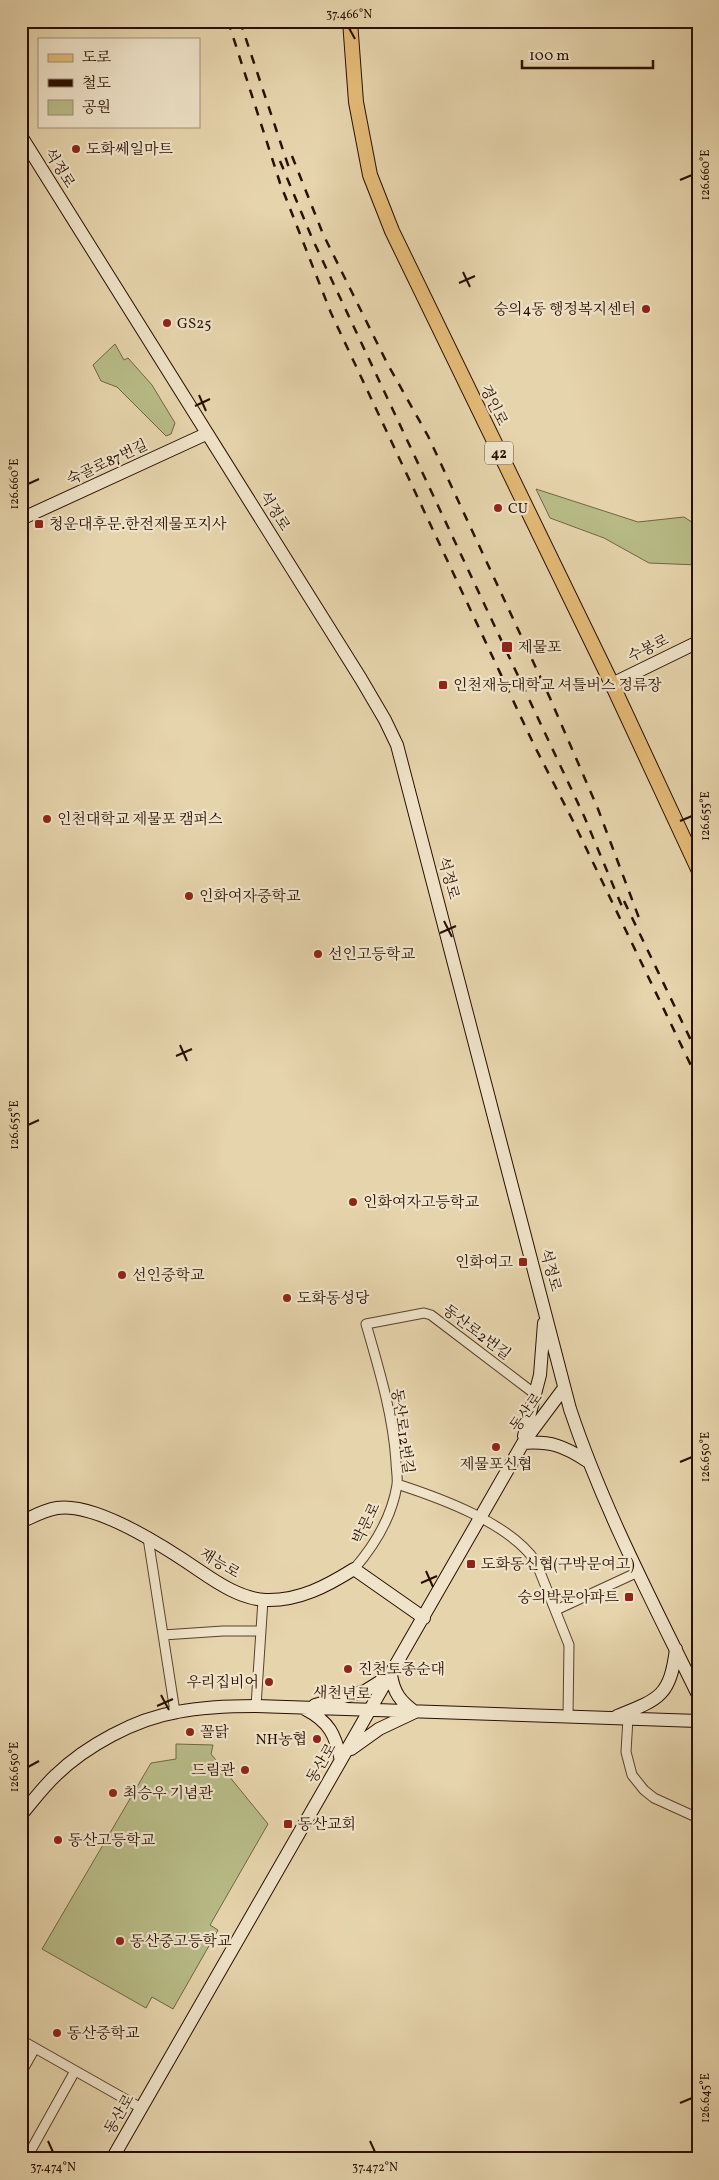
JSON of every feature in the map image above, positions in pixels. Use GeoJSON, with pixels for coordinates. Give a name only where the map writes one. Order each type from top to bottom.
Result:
{"type":"FeatureCollection","features":[{"type":"Feature","properties":{"kind":"main road","name":"경인로"},"geometry":{"type":"LineString","coordinates":[[350,21],[356,102],[370,175],[392,231],[612,684],[698,869]]}},
{"type":"Feature","properties":{"kind":"main road","name":"석정로"},"geometry":{"type":"LineString","coordinates":[[21,136],[386,720],[397,745],[545,1308],[564,1388],[587,1461],[698,1695]]}},
{"type":"Feature","properties":{"kind":"main road","name":"숙골로87번길"},"geometry":{"type":"LineString","coordinates":[[21,519],[206,434]]}},
{"type":"Feature","properties":{"kind":"main road","name":"수봉로"},"geometry":{"type":"LineString","coordinates":[[612,684],[698,642]]}},
{"type":"Feature","properties":{"kind":"main road"},"geometry":{"type":"LineString","coordinates":[[545,1308],[540,1375],[523,1443],[548,1442],[561,1446],[587,1461]]}},
{"type":"Feature","properties":{"kind":"main road","name":"동산로"},"geometry":{"type":"LineString","coordinates":[[112,2159],[523,1443],[564,1388]]}},
{"type":"Feature","properties":{"kind":"main road","name":"재능로"},"geometry":{"type":"LineString","coordinates":[[21,1522],[47,1510],[63,1507],[107,1518],[148,1538],[224,1587],[263,1600],[311,1593],[354,1569]]}},
{"type":"Feature","properties":{"kind":"main road"},"geometry":{"type":"LineString","coordinates":[[354,1569],[424,1618]]}},
{"type":"Feature","properties":{"kind":"main road"},"geometry":{"type":"LineString","coordinates":[[614,1717],[644,1705],[664,1690],[670,1683],[674,1671],[676,1649]]}},
{"type":"Feature","properties":{"kind":"main road"},"geometry":{"type":"LineString","coordinates":[[390,1675],[394,1691],[400,1700],[415,1712],[379,1729],[343,1757],[330,1729],[319,1716],[303,1708],[365,1691],[390,1675]]}},
{"type":"Feature","properties":{"kind":"main road","name":"새천년로"},"geometry":{"type":"LineString","coordinates":[[21,1815],[44,1787],[72,1761],[111,1736],[175,1712],[204,1707],[256,1706],[698,1721]]}},
{"type":"Feature","properties":{"kind":"street","name":"동산로2번길"},"geometry":{"type":"LineString","coordinates":[[366,1324],[424,1312],[431,1314],[534,1394]]}},
{"type":"Feature","properties":{"kind":"street","name":"동산로12번길"},"geometry":{"type":"LineString","coordinates":[[366,1324],[386,1400],[395,1450],[397,1484],[432,1496],[480,1518],[512,1538],[531,1555],[556,1610],[570,1653],[568,1716]]}},
{"type":"Feature","properties":{"kind":"street","name":"박문로"},"geometry":{"type":"LineString","coordinates":[[354,1569],[375,1541],[386,1519],[397,1484]]}},
{"type":"Feature","properties":{"kind":"street"},"geometry":{"type":"LineString","coordinates":[[148,1538],[175,1712]]}},
{"type":"Feature","properties":{"kind":"street"},"geometry":{"type":"LineString","coordinates":[[556,1610],[638,1572]]}},
{"type":"Feature","properties":{"kind":"street"},"geometry":{"type":"LineString","coordinates":[[256,1706],[263,1600]]}},
{"type":"Feature","properties":{"kind":"street"},"geometry":{"type":"LineString","coordinates":[[163,1635],[260,1631]]}},
{"type":"Feature","properties":{"kind":"street"},"geometry":{"type":"LineString","coordinates":[[628,1718],[626,1752],[632,1775],[644,1790],[654,1798],[698,1818]]}},
{"type":"Feature","properties":{"kind":"street"},"geometry":{"type":"LineString","coordinates":[[21,2040],[141,2108]]}},
{"type":"Feature","properties":{"kind":"street"},"geometry":{"type":"LineString","coordinates":[[21,2073],[35,2048]]}},
{"type":"Feature","properties":{"kind":"street"},"geometry":{"type":"LineString","coordinates":[[26,2159],[75,2071]]}},
{"type":"Feature","properties":{"kind":"green space"},"geometry":{"type":"Polygon","coordinates":[[[115,344],[124,360],[128,358],[152,385],[175,423],[171,434],[166,436],[117,387],[101,381],[93,365],[115,344]]]}},
{"type":"Feature","properties":{"kind":"green space"},"geometry":{"type":"Polygon","coordinates":[[[536,489],[638,522],[684,517],[698,526],[698,565],[649,563],[604,538],[550,518],[536,489]]]}},
{"type":"Feature","properties":{"kind":"green space"},"geometry":{"type":"Polygon","coordinates":[[[21,941],[24,946],[28,1002],[21,1032],[21,941]]]}},
{"type":"Feature","properties":{"kind":"green space"},"geometry":{"type":"Polygon","coordinates":[[[176,1744],[213,1745],[211,1754],[268,1824],[210,1925],[218,1930],[173,2009],[152,1997],[146,2008],[42,1949],[151,1763],[176,1759],[176,1744]]]}},
{"type":"Feature","properties":{"kind":"railway"},"geometry":{"type":"LineString","coordinates":[[228,21],[280,183],[331,313],[534,745],[573,821],[698,1080]]}},
{"type":"Feature","properties":{"kind":"railway"},"geometry":{"type":"LineString","coordinates":[[240,21],[289,168]]}},
{"type":"Feature","properties":{"kind":"railway"},"geometry":{"type":"LineString","coordinates":[[292,156],[323,234],[387,363],[428,436],[550,698],[598,809],[639,918]]}},
{"type":"Feature","properties":{"kind":"railway"},"geometry":{"type":"LineString","coordinates":[[280,161],[312,238],[584,816],[623,909]]}},
{"type":"Feature","properties":{"kind":"railway"},"geometry":{"type":"LineString","coordinates":[[624,901],[698,1055]]}},
{"type":"Feature","properties":{"kind":"place","name":"도화쎄일마트"},"geometry":{"type":"Point","coordinates":[76,149]}},
{"type":"Feature","properties":{"kind":"place","name":"숭의4동 행정복지센터"},"geometry":{"type":"Point","coordinates":[646,309]}},
{"type":"Feature","properties":{"kind":"place","name":"GS25"},"geometry":{"type":"Point","coordinates":[167,323]}},
{"type":"Feature","properties":{"kind":"place","name":"CU"},"geometry":{"type":"Point","coordinates":[498,508]}},
{"type":"Feature","properties":{"kind":"place","name":"청운대후문.한전제물포지사"},"geometry":{"type":"Point","coordinates":[39,524]}},
{"type":"Feature","properties":{"kind":"place","name":"제물포"},"geometry":{"type":"Point","coordinates":[507,647]}},
{"type":"Feature","properties":{"kind":"place","name":"인천재능대학교 셔틀버스 정류장"},"geometry":{"type":"Point","coordinates":[443,685]}},
{"type":"Feature","properties":{"kind":"place","name":"인천대학교 제물포 캠퍼스"},"geometry":{"type":"Point","coordinates":[47,819]}},
{"type":"Feature","properties":{"kind":"place","name":"인화여자중학교"},"geometry":{"type":"Point","coordinates":[189,896]}},
{"type":"Feature","properties":{"kind":"place","name":"선인고등학교"},"geometry":{"type":"Point","coordinates":[318,954]}},
{"type":"Feature","properties":{"kind":"place","name":"인화여자고등학교"},"geometry":{"type":"Point","coordinates":[353,1202]}},
{"type":"Feature","properties":{"kind":"place","name":"인화여고"},"geometry":{"type":"Point","coordinates":[523,1262]}},
{"type":"Feature","properties":{"kind":"place","name":"선인중학교"},"geometry":{"type":"Point","coordinates":[122,1275]}},
{"type":"Feature","properties":{"kind":"place","name":"도화동성당"},"geometry":{"type":"Point","coordinates":[287,1298]}},
{"type":"Feature","properties":{"kind":"place","name":"제물포신협"},"geometry":{"type":"Point","coordinates":[496,1447]}},
{"type":"Feature","properties":{"kind":"place","name":"도화동신협(구박문여고)"},"geometry":{"type":"Point","coordinates":[471,1564]}},
{"type":"Feature","properties":{"kind":"place","name":"숭의박문아파트"},"geometry":{"type":"Point","coordinates":[629,1597]}},
{"type":"Feature","properties":{"kind":"place","name":"진천토종순대"},"geometry":{"type":"Point","coordinates":[348,1669]}},
{"type":"Feature","properties":{"kind":"place","name":"우리집비어"},"geometry":{"type":"Point","coordinates":[269,1682]}},
{"type":"Feature","properties":{"kind":"place","name":"꼴닭"},"geometry":{"type":"Point","coordinates":[190,1732]}},
{"type":"Feature","properties":{"kind":"place","name":"NH농협"},"geometry":{"type":"Point","coordinates":[317,1739]}},
{"type":"Feature","properties":{"kind":"place","name":"드림관"},"geometry":{"type":"Point","coordinates":[245,1770]}},
{"type":"Feature","properties":{"kind":"place","name":"최승우 기념관"},"geometry":{"type":"Point","coordinates":[113,1793]}},
{"type":"Feature","properties":{"kind":"place","name":"동산교회"},"geometry":{"type":"Point","coordinates":[288,1824]}},
{"type":"Feature","properties":{"kind":"place","name":"동산고등학교"},"geometry":{"type":"Point","coordinates":[58,1840]}},
{"type":"Feature","properties":{"kind":"place","name":"동산중고등학교"},"geometry":{"type":"Point","coordinates":[120,1941]}},
{"type":"Feature","properties":{"kind":"place","name":"동산중학교"},"geometry":{"type":"Point","coordinates":[57,2033]}}]}
